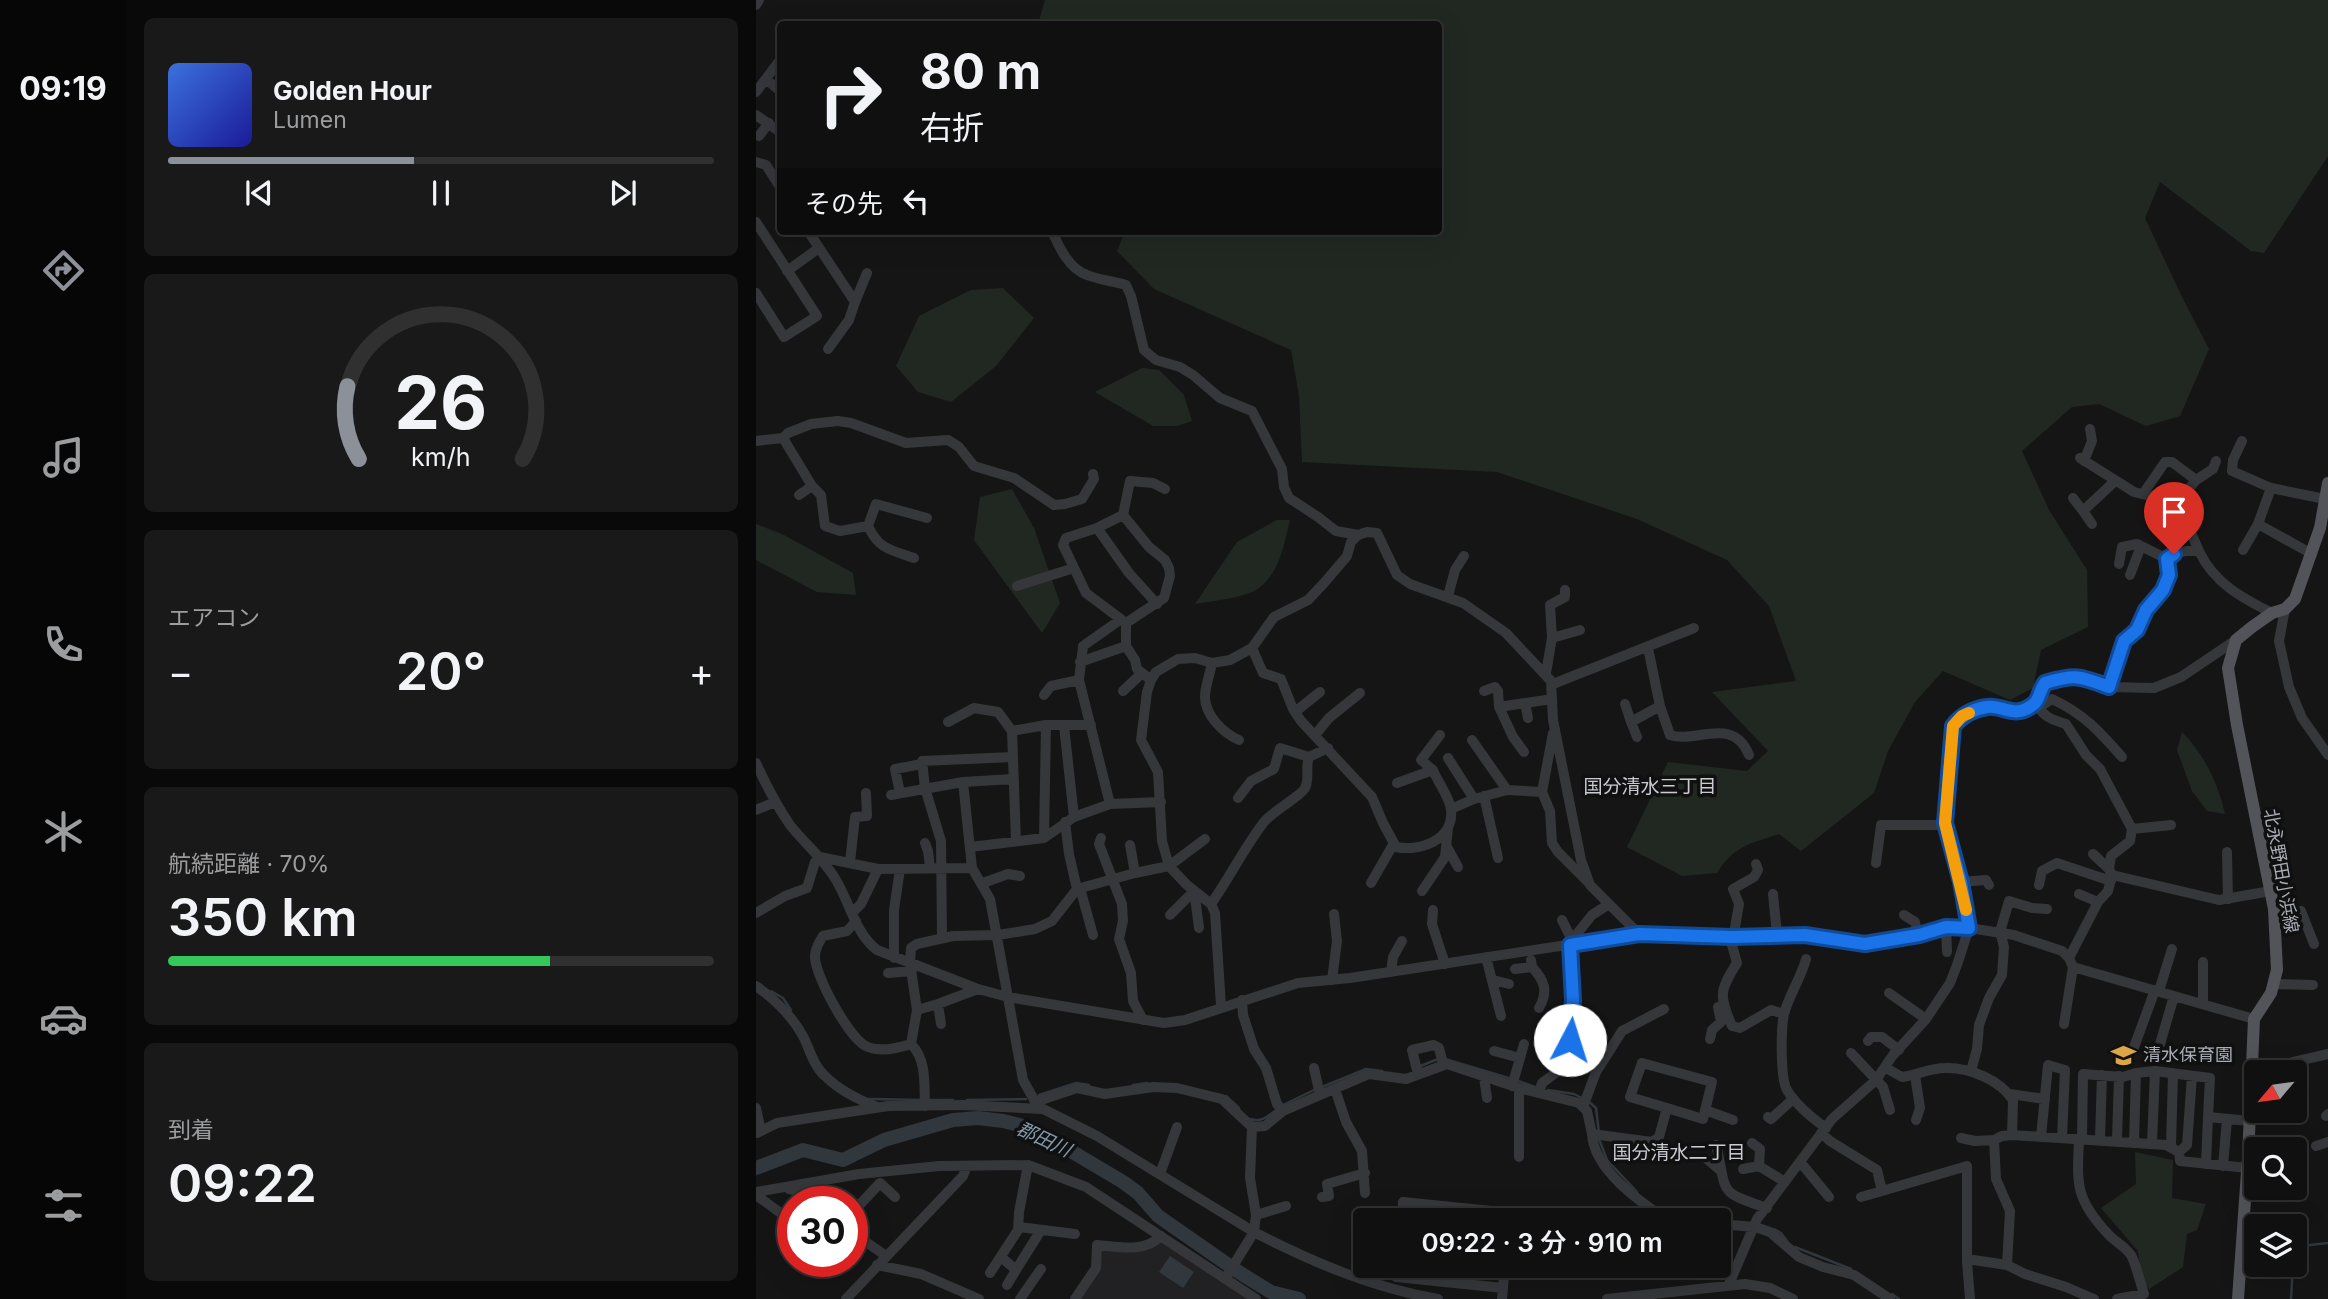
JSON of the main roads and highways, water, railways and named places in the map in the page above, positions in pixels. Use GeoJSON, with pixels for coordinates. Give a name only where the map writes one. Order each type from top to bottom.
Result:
{"type":"FeatureCollection","features":[{"type":"Feature","properties":{"kind":"main road","name":"北永野田小浜線"},"geometry":{"type":"LineString","coordinates":[[2238,1299],[2248,1168],[2254,1020],[2271,993],[2277,970],[2274,909],[2229,677],[2236,640],[2295,599],[2320,528],[2328,483]]}},
{"type":"Feature","properties":{"kind":"waterway"},"geometry":{"type":"LineString","coordinates":[[771,991],[783,998],[791,1010]]}},
{"type":"Feature","properties":{"kind":"waterway"},"geometry":{"type":"LineString","coordinates":[[1418,1067],[1438,1059]]}},
{"type":"Feature","properties":{"kind":"waterway"},"geometry":{"type":"LineString","coordinates":[[1445,1059],[1512,1079]]}},
{"type":"Feature","properties":{"kind":"waterway"},"geometry":{"type":"LineString","coordinates":[[1322,1087],[1366,1069],[1382,1071]]}},
{"type":"Feature","properties":{"kind":"waterway"},"geometry":{"type":"LineString","coordinates":[[1518,1081],[1535,1087]]}},
{"type":"Feature","properties":{"kind":"waterway"},"geometry":{"type":"LineString","coordinates":[[1039,1095],[1076,1083],[1089,1085]]}},
{"type":"Feature","properties":{"kind":"waterway"},"geometry":{"type":"LineString","coordinates":[[1133,1085],[1147,1083]]}},
{"type":"Feature","properties":{"kind":"waterway"},"geometry":{"type":"LineString","coordinates":[[1281,1106],[1316,1089]]}},
{"type":"Feature","properties":{"kind":"waterway"},"geometry":{"type":"LineString","coordinates":[[1548,1090],[1582,1098]]}},
{"type":"Feature","properties":{"kind":"waterway"},"geometry":{"type":"LineString","coordinates":[[1226,1096],[1239,1108]]}},
{"type":"Feature","properties":{"kind":"waterway"},"geometry":{"type":"LineString","coordinates":[[869,1099],[922,1100]]}},
{"type":"Feature","properties":{"kind":"waterway"},"geometry":{"type":"LineString","coordinates":[[967,1100],[1026,1099]]}},
{"type":"Feature","properties":{"kind":"waterway"},"geometry":{"type":"LineString","coordinates":[[928,1100],[953,1100]]}},
{"type":"Feature","properties":{"kind":"waterway"},"geometry":{"type":"LineString","coordinates":[[1588,1101],[1596,1108],[1599,1133]]}},
{"type":"Feature","properties":{"kind":"waterway"},"geometry":{"type":"LineString","coordinates":[[1251,1119],[1267,1117],[1276,1110]]}},
{"type":"Feature","properties":{"kind":"waterway","name":"郡田川"},"geometry":{"type":"LineString","coordinates":[[756,1168],[803,1150],[843,1160],[884,1140],[953,1120],[978,1118],[1003,1121],[1027,1127],[1049,1138],[1123,1182],[1138,1193],[1158,1216],[1237,1271],[1271,1292],[1299,1299]]}},
{"type":"Feature","properties":{"kind":"waterway"},"geometry":{"type":"LineString","coordinates":[[1599,1139],[1607,1160],[1637,1192]]}},
{"type":"Feature","properties":{"kind":"waterway"},"geometry":{"type":"LineString","coordinates":[[1774,1229],[1787,1241]]}},
{"type":"Feature","properties":{"kind":"waterway"},"geometry":{"type":"LineString","coordinates":[[2307,1245],[2328,1243]]}},
{"type":"Feature","properties":{"kind":"waterway"},"geometry":{"type":"LineString","coordinates":[[1795,1247],[1851,1269]]}},
{"type":"Feature","properties":{"kind":"waterway"},"geometry":{"type":"LineString","coordinates":[[2291,1299],[2292,1277]]}},
{"type":"Feature","properties":{"kind":"waterway"},"geometry":{"type":"LineString","coordinates":[[1892,1294],[1899,1299]]}},
{"type":"Feature","properties":{"kind":"place","name":"清水保育園"},"geometry":{"type":"Point","coordinates":[2123,1055]}},
{"type":"Feature","properties":{"kind":"district","name":"国分清水三丁目"},"geometry":{"type":"Point","coordinates":[1650,786]}},
{"type":"Feature","properties":{"kind":"district","name":"国分清水二丁目"},"geometry":{"type":"Point","coordinates":[1679,1152]}}]}
